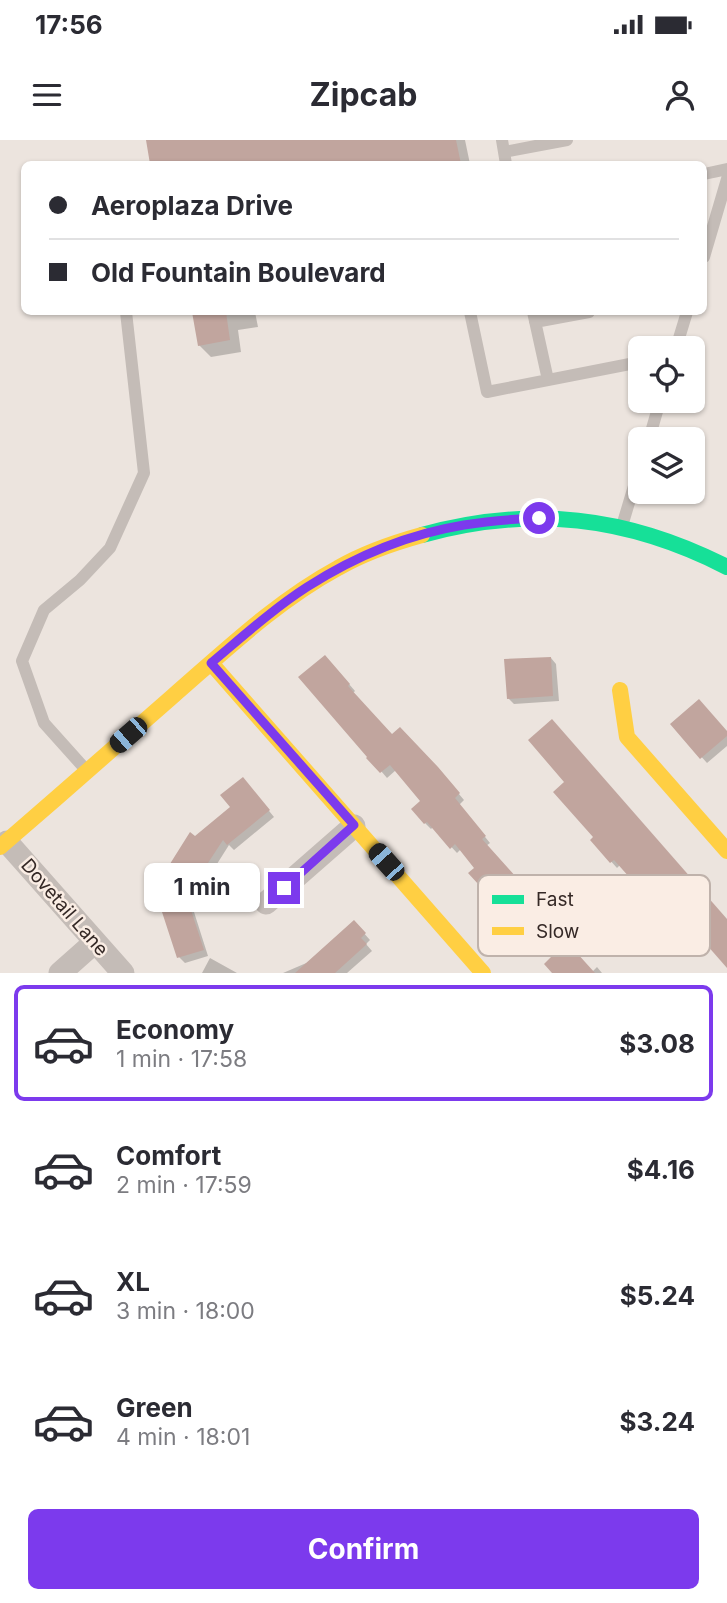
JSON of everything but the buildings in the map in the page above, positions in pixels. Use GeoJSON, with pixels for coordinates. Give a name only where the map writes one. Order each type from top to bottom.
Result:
{"type":"FeatureCollection","features":[{"type":"Feature","properties":{"kind":"street"},"geometry":{"type":"LineString","coordinates":[[3,844],[253,627],[304,589],[340,567],[383,548],[463,525],[539,518],[622,527],[666,540],[727,567]]}},
{"type":"Feature","properties":{"kind":"street"},"geometry":{"type":"LineString","coordinates":[[211,663],[483,973]]}},
{"type":"Feature","properties":{"kind":"street"},"geometry":{"type":"LineString","coordinates":[[620,690],[627,737],[727,851]]}},
{"type":"Feature","properties":{"kind":"street"},"geometry":{"type":"LineString","coordinates":[[267,903],[354,825]]}},
{"type":"Feature","properties":{"kind":"street","name":"Dovetail Lane"},"geometry":{"type":"LineString","coordinates":[[3,844],[122,973]]}},
{"type":"Feature","properties":{"kind":"street"},"geometry":{"type":"LineString","coordinates":[[60,973],[95,942]]}},
{"type":"Feature","properties":{"kind":"lane"},"geometry":{"type":"LineString","coordinates":[[504,152],[567,140]]}},
{"type":"Feature","properties":{"kind":"lane"},"geometry":{"type":"LineString","coordinates":[[707,173],[727,169]]}},
{"type":"Feature","properties":{"kind":"lane"},"geometry":{"type":"LineString","coordinates":[[707,234],[727,179]]}},
{"type":"Feature","properties":{"kind":"lane"},"geometry":{"type":"LineString","coordinates":[[87,771],[44,723],[22,661],[44,610],[110,548],[144,473],[126,315]]}},
{"type":"Feature","properties":{"kind":"lane"},"geometry":{"type":"LineString","coordinates":[[471,315],[487,392],[628,364]]}},
{"type":"Feature","properties":{"kind":"lane"},"geometry":{"type":"LineString","coordinates":[[548,380],[534,317],[556,315]]}},
{"type":"Feature","properties":{"kind":"lane"},"geometry":{"type":"LineString","coordinates":[[680,336],[686,315]]}},
{"type":"Feature","properties":{"kind":"lane"},"geometry":{"type":"LineString","coordinates":[[622,527],[629,504]]}},
{"type":"Feature","properties":{"kind":"traffic: fast"},"geometry":{"type":"LineString","coordinates":[[422,535],[502,520],[540,518],[578,521],[652,536],[727,567]]}},
{"type":"Feature","properties":{"kind":"traffic: slow"},"geometry":{"type":"LineString","coordinates":[[0,847],[232,644],[294,595],[348,563],[400,541],[422,535]]}},
{"type":"Feature","properties":{"kind":"traffic: slow"},"geometry":{"type":"LineString","coordinates":[[211,663],[483,973]]}},
{"type":"Feature","properties":{"kind":"traffic: slow"},"geometry":{"type":"LineString","coordinates":[[620,690],[627,737],[727,851]]}},
{"type":"Feature","properties":{"kind":"route"},"geometry":{"type":"LineString","coordinates":[[284,888],[354,825],[211,663],[304,589],[340,567],[383,548],[425,534],[463,525],[539,518]]}}]}
